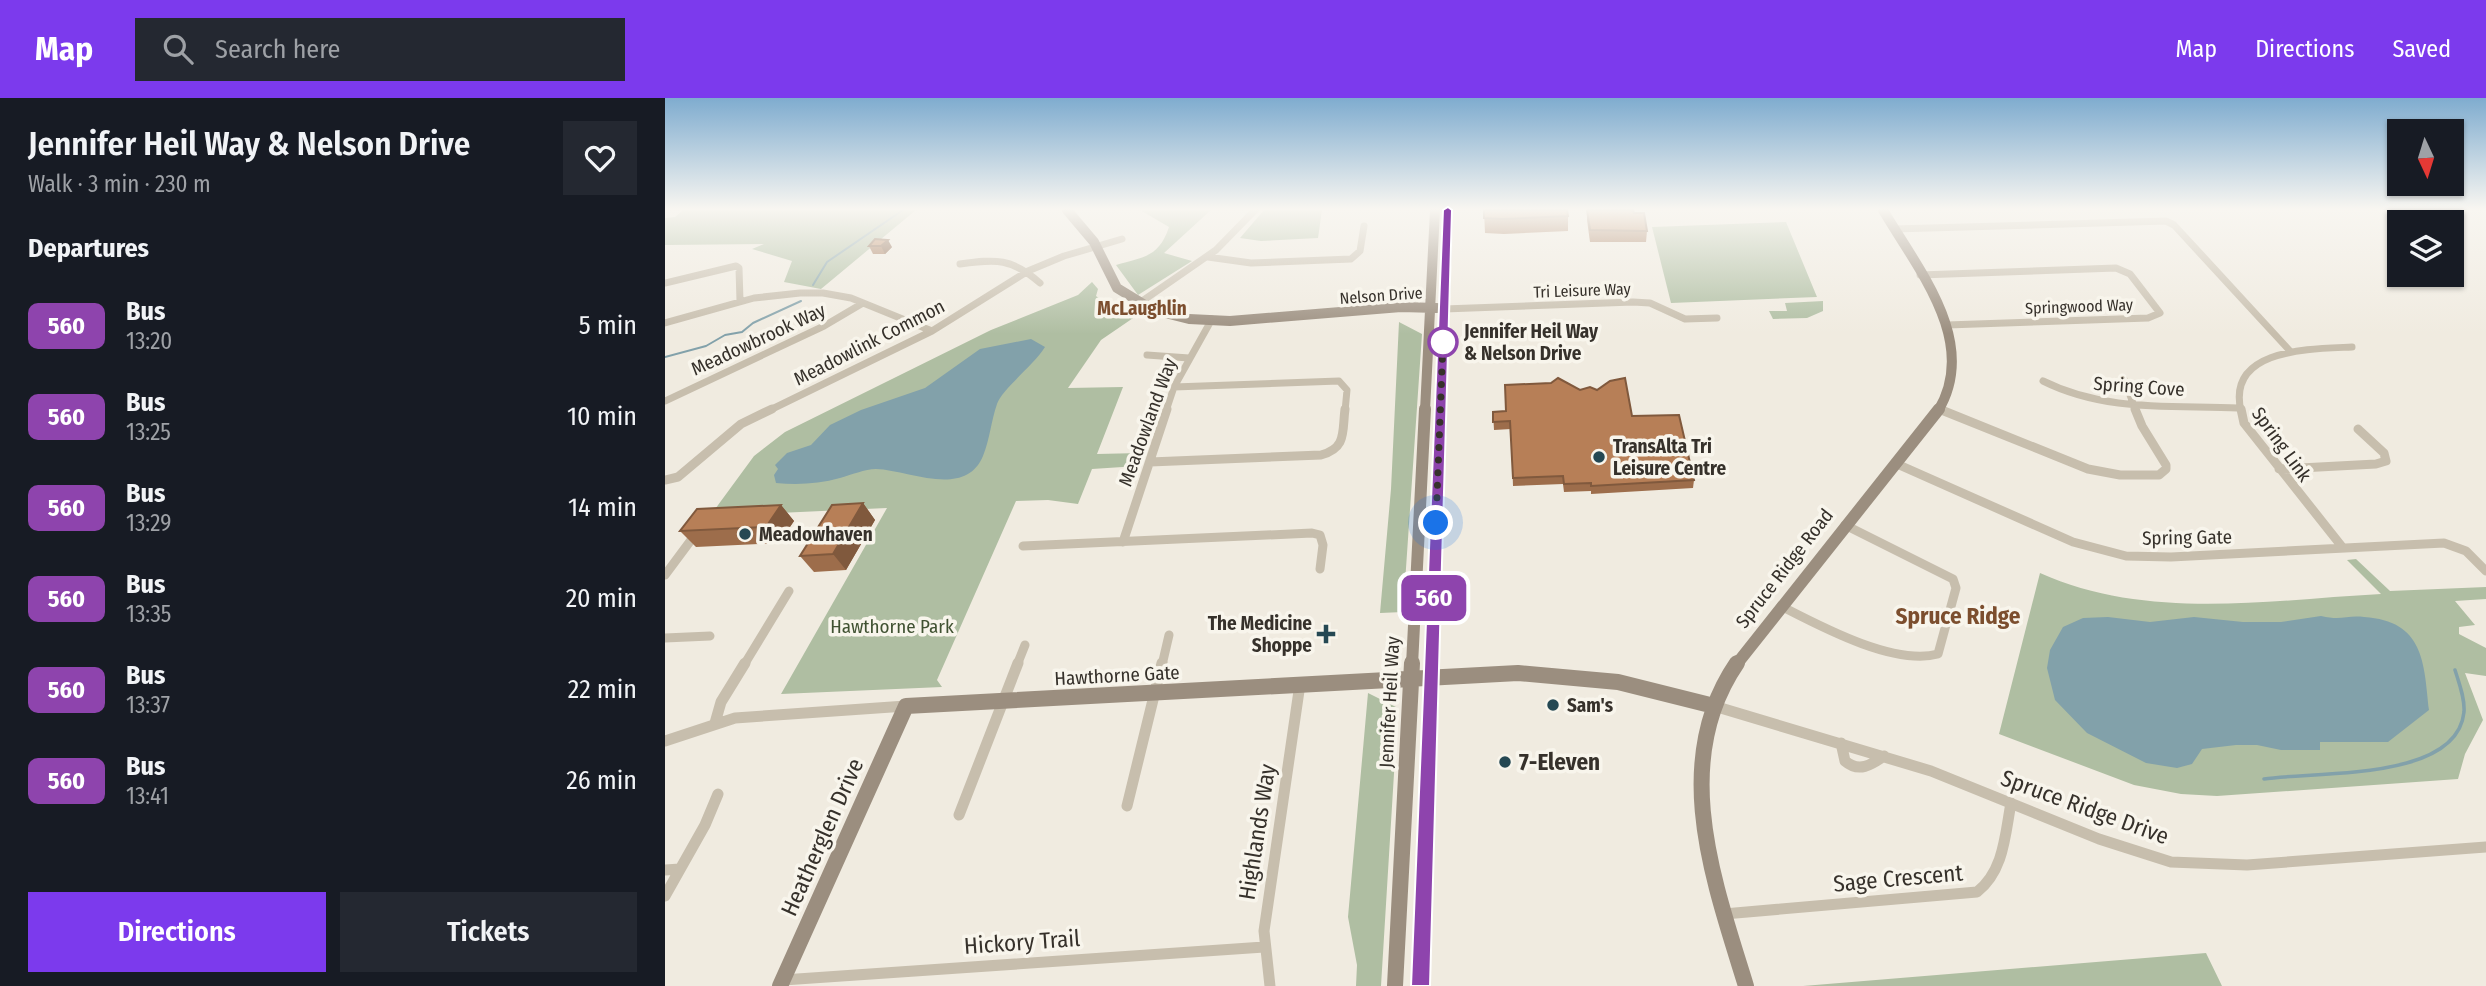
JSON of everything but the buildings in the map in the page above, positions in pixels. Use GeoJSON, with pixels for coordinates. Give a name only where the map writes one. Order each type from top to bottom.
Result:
{"type":"FeatureCollection","features":[{"type":"Feature","properties":{"kind":"street","name":"Meadowlink Common"},"geometry":{"type":"LineString","coordinates":[[665,480],[678,477],[741,424],[932,331],[1028,271],[1082,251]]}},
{"type":"Feature","properties":{"kind":"street","name":"Nelson Drive"},"geometry":{"type":"LineString","coordinates":[[1099,251],[1111,283],[1138,304],[1164,313],[1212,319],[1444,309]]}},
{"type":"Feature","properties":{"kind":"street"},"geometry":{"type":"LineString","coordinates":[[1138,304],[1215,251]]}},
{"type":"Feature","properties":{"kind":"street"},"geometry":{"type":"LineString","coordinates":[[1208,257],[1251,263],[1351,259],[1360,251]]}},
{"type":"Feature","properties":{"kind":"street","name":"Jennifer Heil Way"},"geometry":{"type":"LineString","coordinates":[[1395,986],[1433,251]]}},
{"type":"Feature","properties":{"kind":"street","name":"Jennifer Heil Way"},"geometry":{"type":"LineString","coordinates":[[1420,986],[1446,251]]}},
{"type":"Feature","properties":{"kind":"street","name":"Spruce Ridge Road"},"geometry":{"type":"LineString","coordinates":[[1745,986],[1704,833],[1701,794],[1703,750],[1714,706],[1729,676],[1781,606],[1939,409],[1953,374],[1947,325],[1907,251]]}},
{"type":"Feature","properties":{"kind":"street"},"geometry":{"type":"LineString","coordinates":[[2198,251],[2290,351]]}},
{"type":"Feature","properties":{"kind":"street"},"geometry":{"type":"LineString","coordinates":[[960,264],[1006,261],[1018,264],[1040,283]]}},
{"type":"Feature","properties":{"kind":"street"},"geometry":{"type":"LineString","coordinates":[[665,283],[715,268],[736,266],[739,268],[740,301]]}},
{"type":"Feature","properties":{"kind":"street","name":"Springwood Way"},"geometry":{"type":"LineString","coordinates":[[1920,275],[2116,268],[2130,274],[2160,313],[2148,318],[1947,325]]}},
{"type":"Feature","properties":{"kind":"street"},"geometry":{"type":"LineString","coordinates":[[665,323],[740,301],[779,295],[821,294],[846,297],[932,331]]}},
{"type":"Feature","properties":{"kind":"street","name":"Tri Leisure Way"},"geometry":{"type":"LineString","coordinates":[[1444,309],[1633,302],[1650,303],[1685,319],[1717,318]]}},
{"type":"Feature","properties":{"kind":"street","name":"Meadowbrook Way"},"geometry":{"type":"LineString","coordinates":[[665,401],[824,326],[863,303]]}},
{"type":"Feature","properties":{"kind":"street","name":"Meadowland Way"},"geometry":{"type":"LineString","coordinates":[[1123,541],[1174,387],[1212,319]]}},
{"type":"Feature","properties":{"kind":"street","name":"Spring Link"},"geometry":{"type":"LineString","coordinates":[[2343,548],[2244,423],[2238,408],[2238,388],[2247,372],[2265,360],[2290,351],[2352,347]]}},
{"type":"Feature","properties":{"kind":"street"},"geometry":{"type":"LineString","coordinates":[[1147,355],[1189,358]]}},
{"type":"Feature","properties":{"kind":"street"},"geometry":{"type":"LineString","coordinates":[[1939,409],[2088,469],[2120,475],[2159,475],[2164,473],[2166,465],[2142,426],[2124,379]]}},
{"type":"Feature","properties":{"kind":"street","name":"Spring Cove"},"geometry":{"type":"LineString","coordinates":[[2043,380],[2064,392],[2092,401],[2238,408]]}},
{"type":"Feature","properties":{"kind":"street"},"geometry":{"type":"LineString","coordinates":[[1150,462],[1321,455],[1335,451],[1341,443],[1347,390],[1344,384],[1339,382],[1174,387]]}},
{"type":"Feature","properties":{"kind":"street"},"geometry":{"type":"LineString","coordinates":[[2279,469],[2376,464],[2386,461],[2384,453],[2358,429]]}},
{"type":"Feature","properties":{"kind":"street","name":"Spring Gate"},"geometry":{"type":"LineString","coordinates":[[1897,464],[2035,527],[2100,551],[2171,557],[2451,544],[2466,551],[2486,571]]}},
{"type":"Feature","properties":{"kind":"street"},"geometry":{"type":"LineString","coordinates":[[1781,606],[1873,646],[1922,659],[1938,654],[1955,588],[1953,579],[1845,525]]}},
{"type":"Feature","properties":{"kind":"street"},"geometry":{"type":"LineString","coordinates":[[665,575],[698,530]]}},
{"type":"Feature","properties":{"kind":"street"},"geometry":{"type":"LineString","coordinates":[[1023,546],[1312,533],[1320,535],[1323,540],[1320,569]]}},
{"type":"Feature","properties":{"kind":"street"},"geometry":{"type":"LineString","coordinates":[[715,723],[721,702],[789,591]]}},
{"type":"Feature","properties":{"kind":"street"},"geometry":{"type":"LineString","coordinates":[[1127,806],[1169,635]]}},
{"type":"Feature","properties":{"kind":"street"},"geometry":{"type":"LineString","coordinates":[[665,638],[710,636]]}},
{"type":"Feature","properties":{"kind":"street"},"geometry":{"type":"LineString","coordinates":[[959,816],[1025,645]]}},
{"type":"Feature","properties":{"kind":"street","name":"Spruce Ridge Drive"},"geometry":{"type":"LineString","coordinates":[[1411,678],[1518,673],[1588,677],[1635,684],[1884,756],[2139,853],[2171,862],[2247,865],[2486,847]]}},
{"type":"Feature","properties":{"kind":"street","name":"Hawthorne Gate"},"geometry":{"type":"LineString","coordinates":[[665,741],[715,723],[749,716],[1411,678]]}},
{"type":"Feature","properties":{"kind":"street","name":"Highlands Way"},"geometry":{"type":"LineString","coordinates":[[1270,986],[1264,931],[1300,684]]}},
{"type":"Feature","properties":{"kind":"street","name":"Heatherglen Drive"},"geometry":{"type":"LineString","coordinates":[[781,983],[906,706]]}},
{"type":"Feature","properties":{"kind":"street"},"geometry":{"type":"LineString","coordinates":[[1841,744],[1843,758],[1852,767],[1867,768],[1884,756]]}},
{"type":"Feature","properties":{"kind":"street"},"geometry":{"type":"LineString","coordinates":[[665,896],[705,825],[718,793]]}},
{"type":"Feature","properties":{"kind":"street","name":"Sage Crescent"},"geometry":{"type":"LineString","coordinates":[[1724,914],[1977,892],[1989,886],[1997,866],[2011,803]]}},
{"type":"Feature","properties":{"kind":"street"},"geometry":{"type":"LineString","coordinates":[[665,870],[680,869]]}},
{"type":"Feature","properties":{"kind":"street","name":"Hickory Trail"},"geometry":{"type":"LineString","coordinates":[[781,983],[1264,947]]}},
{"type":"Feature","properties":{"kind":"green space"},"geometry":{"type":"Polygon","coordinates":[[[760,251],[866,251],[821,289],[784,282],[792,261],[760,251]]]}},
{"type":"Feature","properties":{"kind":"green space"},"geometry":{"type":"Polygon","coordinates":[[[1166,251],[1164,253],[1192,261],[1138,295],[1116,265],[1166,251]]]}},
{"type":"Feature","properties":{"kind":"green space"},"geometry":{"type":"Polygon","coordinates":[[[1658,251],[1798,251],[1817,297],[1671,303],[1658,251]]]}},
{"type":"Feature","properties":{"kind":"green space","name":"Hawthorne Park"},"geometry":{"type":"Polygon","coordinates":[[[1092,282],[1098,289],[1096,296],[1101,300],[1139,314],[1101,340],[1068,388],[1123,387],[1097,454],[1141,453],[1138,466],[1092,469],[1078,504],[1048,500],[1016,501],[937,680],[942,687],[781,694],[887,508],[710,516],[754,456],[785,432],[991,330],[1078,295],[1092,282]]]}},
{"type":"Feature","properties":{"kind":"green space"},"geometry":{"type":"Polygon","coordinates":[[[1823,301],[1823,311],[1807,318],[1773,319],[1769,311],[1787,311],[1785,303],[1823,301]]]}},
{"type":"Feature","properties":{"kind":"green space"},"geometry":{"type":"Polygon","coordinates":[[[1399,322],[1422,334],[1403,612],[1380,613],[1391,489],[1399,322]]]}},
{"type":"Feature","properties":{"kind":"green space"},"geometry":{"type":"Polygon","coordinates":[[[2356,559],[2390,591],[2486,587],[2486,599],[2455,601],[2475,625],[2459,627],[2459,634],[2486,648],[2486,676],[2465,673],[2483,720],[2465,754],[2458,779],[2217,796],[2181,794],[2134,785],[1999,734],[2040,573],[2081,588],[2165,602],[2252,603],[2381,594],[2347,560],[2356,559]]]}},
{"type":"Feature","properties":{"kind":"green space"},"geometry":{"type":"Polygon","coordinates":[[[1368,693],[1398,708],[1381,986],[1356,986],[1357,965],[1348,917],[1368,693]]]}},
{"type":"Feature","properties":{"kind":"green space"},"geometry":{"type":"Polygon","coordinates":[[[2206,953],[2222,986],[1803,986],[2206,953]]]}},
{"type":"Feature","properties":{"kind":"water"},"geometry":{"type":"Polygon","coordinates":[[[1031,339],[1045,347],[1000,398],[983,456],[975,469],[963,476],[935,479],[876,469],[816,483],[776,483],[774,475],[778,469],[775,465],[787,453],[811,445],[830,425],[861,410],[925,388],[980,349],[1031,339]]]}},
{"type":"Feature","properties":{"kind":"water"},"geometry":{"type":"Polygon","coordinates":[[[2321,616],[2384,620],[2399,626],[2410,636],[2422,661],[2429,710],[2388,742],[2320,742],[2320,750],[2281,750],[2257,745],[2202,749],[2192,764],[2177,768],[2146,763],[2087,733],[2055,700],[2047,668],[2050,650],[2063,627],[2083,618],[2108,617],[2150,622],[2194,617],[2243,622],[2281,622],[2321,616]]]}},
{"type":"Feature","properties":{"kind":"waterway"},"geometry":{"type":"LineString","coordinates":[[813,285],[827,262],[842,251]]}},
{"type":"Feature","properties":{"kind":"waterway"},"geometry":{"type":"LineString","coordinates":[[665,357],[706,346],[725,335],[742,332],[753,323],[801,301]]}},
{"type":"Feature","properties":{"kind":"waterway"},"geometry":{"type":"LineString","coordinates":[[2264,779],[2380,769],[2411,762],[2437,751],[2455,735],[2464,712],[2463,696],[2455,670]]}},
{"type":"Feature","properties":{"kind":"bus line","name":"560"},"geometry":{"type":"LineString","coordinates":[[1420,986],[1446,251]]}},
{"type":"Feature","properties":{"kind":"place","name":"Jennifer Heil Way & Nelson Drive"},"geometry":{"type":"Point","coordinates":[1443,342]}},
{"type":"Feature","properties":{"kind":"place","name":"TransAlta Tri Leisure Centre"},"geometry":{"type":"Point","coordinates":[1599,457]}},
{"type":"Feature","properties":{"kind":"place","name":"Meadowhaven"},"geometry":{"type":"Point","coordinates":[745,534]}},
{"type":"Feature","properties":{"kind":"place","name":"The Medicine Shoppe"},"geometry":{"type":"Point","coordinates":[1326,634]}},
{"type":"Feature","properties":{"kind":"place","name":"Sam's"},"geometry":{"type":"Point","coordinates":[1553,705]}},
{"type":"Feature","properties":{"kind":"place","name":"7-Eleven"},"geometry":{"type":"Point","coordinates":[1505,762]}},
{"type":"Feature","properties":{"kind":"district","name":"McLaughlin"},"geometry":{"type":"Point","coordinates":[1142,308]}},
{"type":"Feature","properties":{"kind":"district","name":"Spruce Ridge"},"geometry":{"type":"Point","coordinates":[1958,616]}},
{"type":"Feature","properties":{"kind":"route"},"geometry":{"type":"LineString","coordinates":[[1436,523],[1443,342]]}}]}
